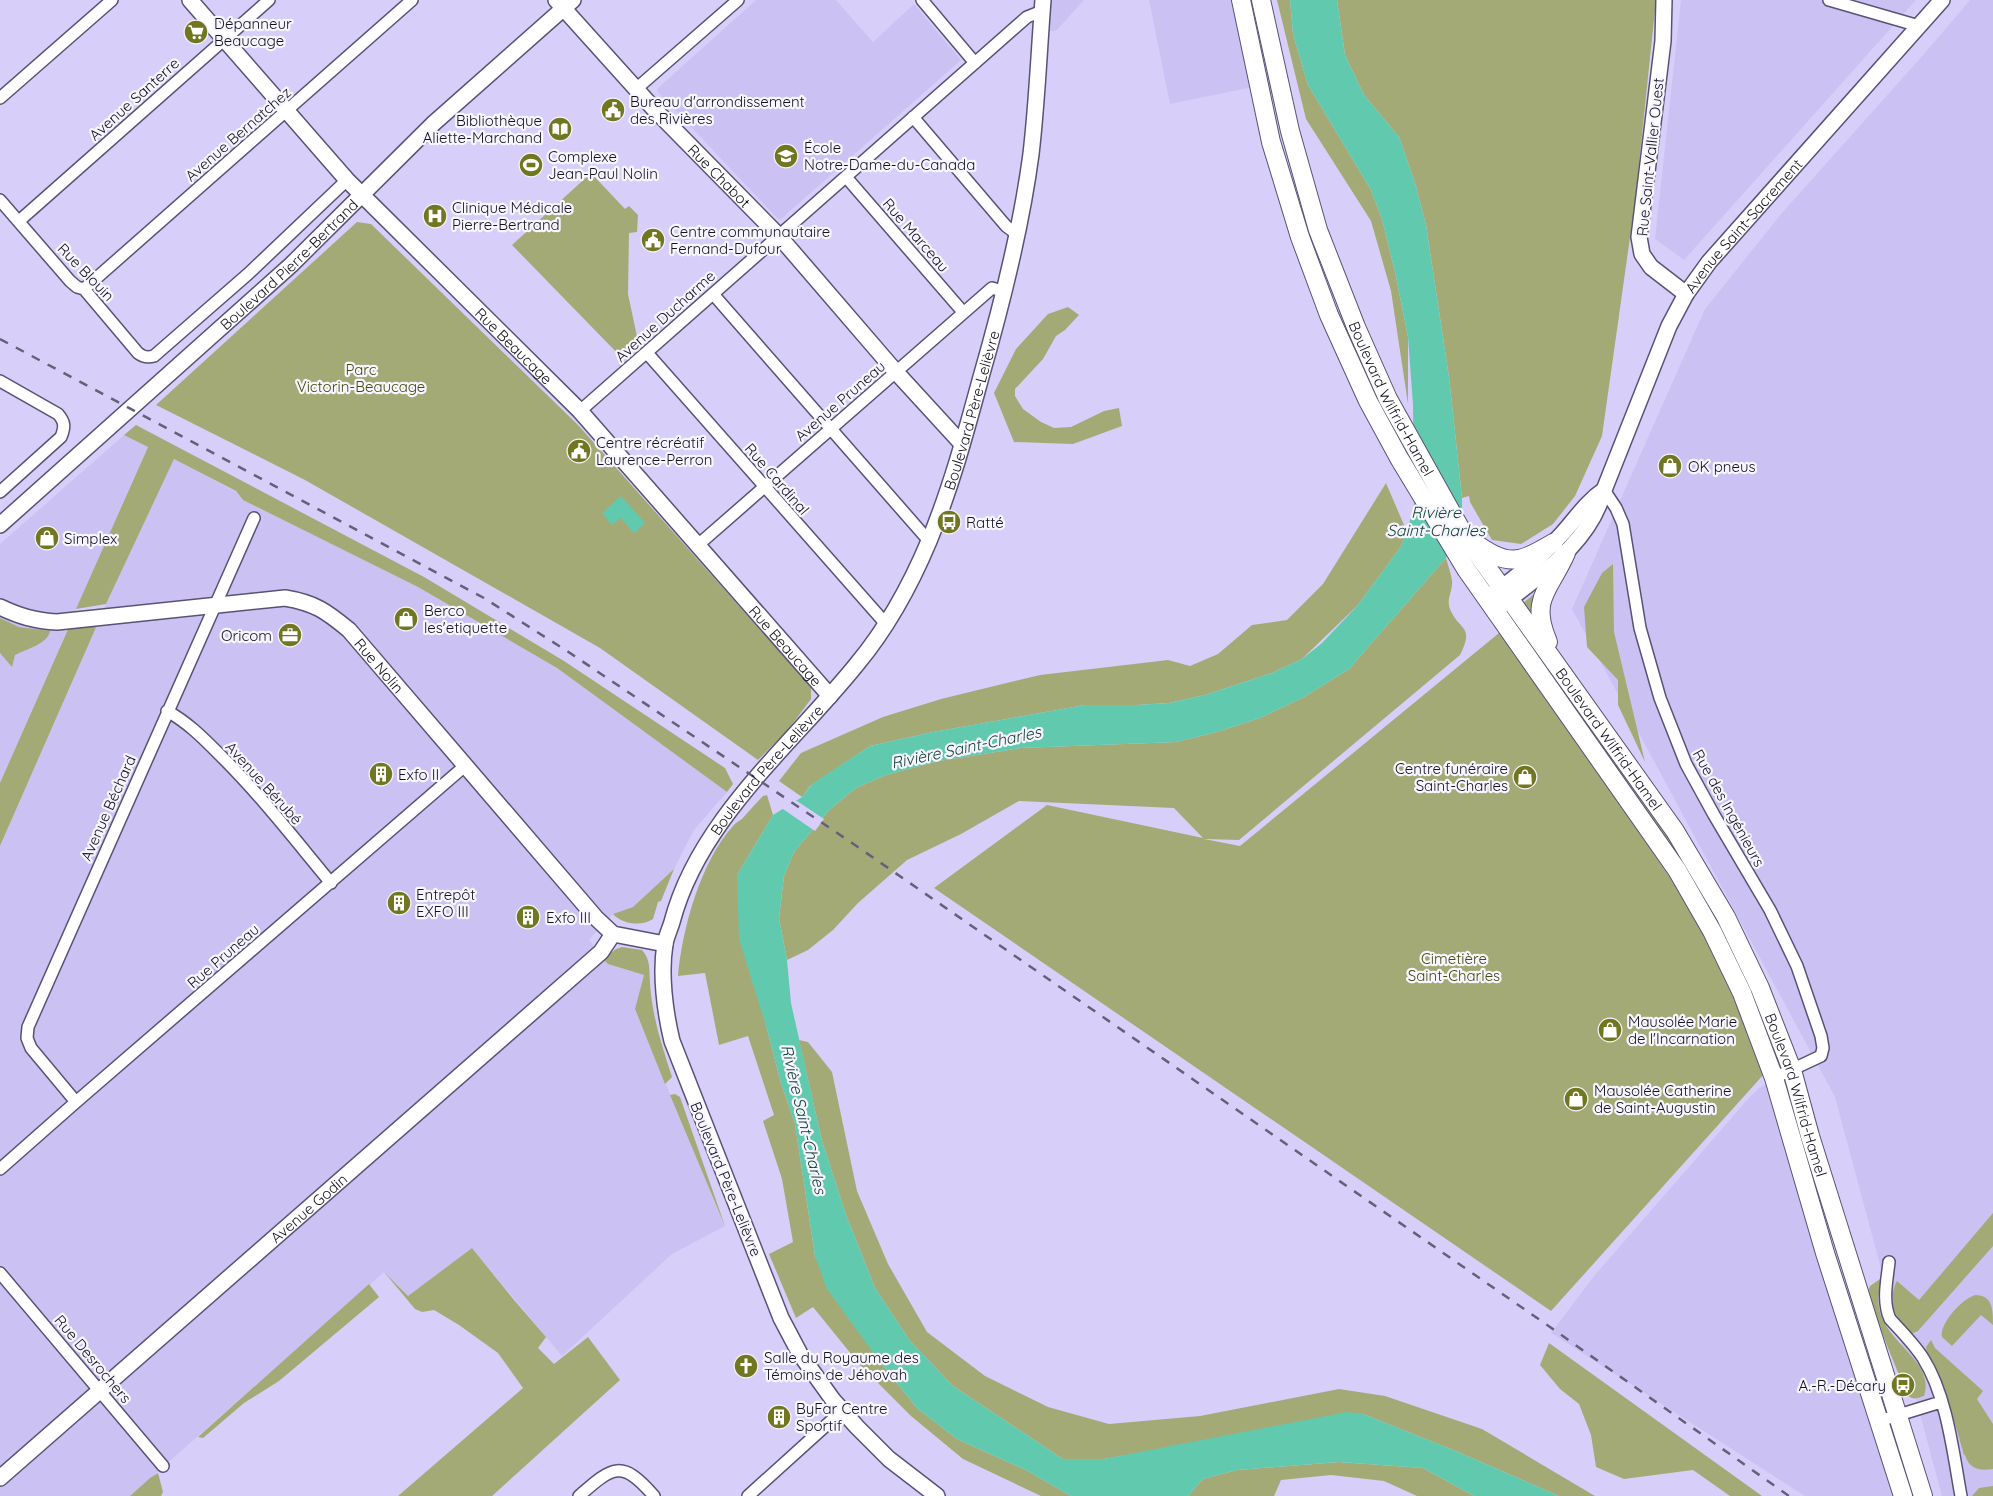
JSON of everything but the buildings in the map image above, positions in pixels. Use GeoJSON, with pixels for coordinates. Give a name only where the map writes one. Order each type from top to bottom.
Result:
{"type":"FeatureCollection","features":[{"type":"Feature","properties":{"kind":"main road","name":"Boulevard Wilfrid-Hamel"},"geometry":{"type":"LineString","coordinates":[[1241,0],[1271,142],[1300,237],[1350,364],[1368,402],[1457,555],[1490,605],[1648,826],[1695,899],[1742,993],[1774,1078],[1792,1142],[1902,1496]]}},
{"type":"Feature","properties":{"kind":"main road","name":"Boulevard Wilfrid-Hamel"},"geometry":{"type":"LineString","coordinates":[[1261,0],[1290,131],[1318,230],[1372,366],[1408,436],[1464,534],[1675,831],[1707,882],[1753,971],[1775,1022],[1792,1070],[1810,1136],[1923,1496]]}},
{"type":"Feature","properties":{"kind":"main road"},"geometry":{"type":"LineString","coordinates":[[1464,534],[1488,553],[1503,559],[1524,558],[1560,548],[1560,567],[1544,592],[1541,600],[1540,615],[1546,636],[1565,676]]}},
{"type":"Feature","properties":{"kind":"street"},"geometry":{"type":"LineString","coordinates":[[0,98],[112,0]]}},
{"type":"Feature","properties":{"kind":"street","name":"Rue Beaucage"},"geometry":{"type":"LineString","coordinates":[[190,0],[288,110],[347,180],[580,411],[830,696]]}},
{"type":"Feature","properties":{"kind":"street","name":"Avenue Santerre"},"geometry":{"type":"LineString","coordinates":[[19,221],[269,0]]}},
{"type":"Feature","properties":{"kind":"street","name":"Avenue Bernatchez"},"geometry":{"type":"LineString","coordinates":[[84,289],[412,0]]}},
{"type":"Feature","properties":{"kind":"street"},"geometry":{"type":"LineString","coordinates":[[636,89],[738,0]]}},
{"type":"Feature","properties":{"kind":"street"},"geometry":{"type":"LineString","coordinates":[[922,0],[975,63]]}},
{"type":"Feature","properties":{"kind":"street","name":"Rue Saint-Vallier Ouest"},"geometry":{"type":"LineString","coordinates":[[1664,0],[1663,41],[1639,237],[1642,254],[1651,267],[1686,294]]}},
{"type":"Feature","properties":{"kind":"street"},"geometry":{"type":"LineString","coordinates":[[1829,0],[1919,26]]}},
{"type":"Feature","properties":{"kind":"street","name":"Avenue Saint-Sacrement"},"geometry":{"type":"LineString","coordinates":[[1490,605],[1560,548],[1592,498],[1604,490],[1669,326],[1686,294],[1709,262],[1942,0]]}},
{"type":"Feature","properties":{"kind":"street","name":"Rue Chabot"},"geometry":{"type":"LineString","coordinates":[[564,3],[636,89],[778,235],[896,372],[962,444]]}},
{"type":"Feature","properties":{"kind":"street","name":"Boulevard Pierre-Bertrand"},"geometry":{"type":"LineString","coordinates":[[0,525],[291,265],[434,123],[564,3]]}},
{"type":"Feature","properties":{"kind":"street","name":"Avenue Ducharme"},"geometry":{"type":"LineString","coordinates":[[580,411],[1027,16],[1043,5]]}},
{"type":"Feature","properties":{"kind":"street","name":"Boulevard Père-Lelièvre"},"geometry":{"type":"LineString","coordinates":[[937,1496],[889,1459],[842,1411],[806,1363],[781,1318],[672,1040],[666,1011],[665,944],[681,893],[710,838],[752,783],[860,661],[886,624],[910,581],[929,541],[952,479],[1005,292],[1018,235],[1031,154],[1043,5]]}},
{"type":"Feature","properties":{"kind":"street"},"geometry":{"type":"LineString","coordinates":[[913,118],[1006,226],[1018,235]]}},
{"type":"Feature","properties":{"kind":"street","name":"Rue Marceau"},"geometry":{"type":"LineString","coordinates":[[846,177],[963,312]]}},
{"type":"Feature","properties":{"kind":"street","name":"Boulevard Pierre-Bertrand"},"geometry":{"type":"LineString","coordinates":[[154,356],[248,274],[347,180]]}},
{"type":"Feature","properties":{"kind":"street","name":"Rue Blouin"},"geometry":{"type":"LineString","coordinates":[[0,200],[76,287],[84,289],[138,353],[142,357],[154,356]]}},
{"type":"Feature","properties":{"kind":"street","name":"Avenue Pruneau"},"geometry":{"type":"LineString","coordinates":[[698,545],[992,288],[1005,292]]}},
{"type":"Feature","properties":{"kind":"street"},"geometry":{"type":"LineString","coordinates":[[713,294],[929,541]]}},
{"type":"Feature","properties":{"kind":"street","name":"Rue Cardinal"},"geometry":{"type":"LineString","coordinates":[[647,353],[886,624]]}},
{"type":"Feature","properties":{"kind":"street"},"geometry":{"type":"LineString","coordinates":[[0,381],[58,414],[64,421],[64,428],[61,437],[0,492]]}},
{"type":"Feature","properties":{"kind":"street","name":"Rue des Ingénieurs"},"geometry":{"type":"LineString","coordinates":[[1604,490],[1616,508],[1622,524],[1640,628],[1660,698],[1683,756],[1714,815],[1770,910],[1797,966],[1821,1036],[1823,1048],[1821,1056],[1774,1078]]}},
{"type":"Feature","properties":{"kind":"street","name":"Avenue Béchard"},"geometry":{"type":"LineString","coordinates":[[76,1102],[32,1048],[27,1038],[28,1027],[214,604],[254,518]]}},
{"type":"Feature","properties":{"kind":"street","name":"Rue Nolin"},"geometry":{"type":"LineString","coordinates":[[0,606],[20,616],[38,621],[56,622],[285,598],[301,601],[327,611],[350,630],[596,918],[613,934]]}},
{"type":"Feature","properties":{"kind":"street","name":"Avenue Bérubé"},"geometry":{"type":"LineString","coordinates":[[167,711],[197,732],[244,780],[331,883]]}},
{"type":"Feature","properties":{"kind":"street","name":"Rue Pruneau"},"geometry":{"type":"LineString","coordinates":[[0,1170],[466,765]]}},
{"type":"Feature","properties":{"kind":"street"},"geometry":{"type":"LineString","coordinates":[[613,934],[665,944]]}},
{"type":"Feature","properties":{"kind":"street","name":"Avenue Godin"},"geometry":{"type":"LineString","coordinates":[[0,1478],[601,952],[613,934]]}},
{"type":"Feature","properties":{"kind":"street"},"geometry":{"type":"LineString","coordinates":[[1889,1262],[1885,1298],[1887,1312],[1890,1319],[1922,1356],[1928,1368],[1941,1402],[1950,1436],[1961,1496]]}},
{"type":"Feature","properties":{"kind":"street","name":"Rue Desrochers"},"geometry":{"type":"LineString","coordinates":[[0,1273],[163,1466]]}},
{"type":"Feature","properties":{"kind":"street"},"geometry":{"type":"LineString","coordinates":[[1879,1421],[1941,1402]]}},
{"type":"Feature","properties":{"kind":"street"},"geometry":{"type":"LineString","coordinates":[[748,1496],[842,1411]]}},
{"type":"Feature","properties":{"kind":"street"},"geometry":{"type":"LineString","coordinates":[[580,1496],[597,1480],[615,1470],[626,1471],[638,1478],[654,1496]]}},
{"type":"Feature","properties":{"kind":"shaded area","name":"École Notre-Dame-du-Canada"},"geometry":{"type":"Polygon","coordinates":[[[756,0],[836,0],[873,42],[914,4],[961,60],[781,219],[777,218],[657,91],[658,88],[756,0]]]}},
{"type":"Feature","properties":{"kind":"shaded area"},"geometry":{"type":"Polygon","coordinates":[[[1043,0],[1084,0],[1056,31],[1041,31],[1043,0]]]}},
{"type":"Feature","properties":{"kind":"shaded area"},"geometry":{"type":"Polygon","coordinates":[[[1149,0],[1241,0],[1258,86],[1170,104],[1149,0]]]}},
{"type":"Feature","properties":{"kind":"shaded area"},"geometry":{"type":"Polygon","coordinates":[[[1681,0],[1916,0],[1684,260],[1655,239],[1681,0]]]}},
{"type":"Feature","properties":{"kind":"shaded area"},"geometry":{"type":"Polygon","coordinates":[[[1970,0],[1993,0],[1993,1496],[1942,1496],[1835,1097],[1572,609],[1705,309],[1781,214],[1970,0]]]}},
{"type":"Feature","properties":{"kind":"shaded area"},"geometry":{"type":"Polygon","coordinates":[[[124,435],[148,446],[0,783],[0,544],[124,435]]]}},
{"type":"Feature","properties":{"kind":"shaded area"},"geometry":{"type":"Polygon","coordinates":[[[173,458],[236,492],[243,500],[418,587],[557,668],[727,792],[694,830],[674,869],[633,907],[613,914],[589,940],[608,964],[644,975],[635,1010],[725,1226],[672,1254],[562,1356],[472,1248],[408,1296],[384,1272],[130,1496],[0,1496],[0,846],[111,593],[173,458]]]}},
{"type":"Feature","properties":{"kind":"shaded area"},"geometry":{"type":"Polygon","coordinates":[[[1774,1078],[1903,1496],[1805,1496],[1551,1333],[1594,1276],[1748,1099],[1774,1078]]]}},
{"type":"Feature","properties":{"kind":"green space"},"geometry":{"type":"Polygon","coordinates":[[[1277,0],[1290,0],[1293,34],[1308,85],[1371,190],[1382,219],[1408,337],[1408,404],[1391,291],[1371,221],[1306,119],[1277,0]]]}},
{"type":"Feature","properties":{"kind":"green space"},"geometry":{"type":"Polygon","coordinates":[[[1337,0],[1656,0],[1635,202],[1602,436],[1575,496],[1553,524],[1521,544],[1492,540],[1470,502],[1469,496],[1462,498],[1449,377],[1426,225],[1415,183],[1399,137],[1364,95],[1345,55],[1337,0]]]}},
{"type":"Feature","properties":{"kind":"green space"},"geometry":{"type":"Polygon","coordinates":[[[591,173],[625,209],[629,206],[638,215],[637,232],[629,233],[628,294],[639,346],[623,359],[512,245],[591,173]]]}},
{"type":"Feature","properties":{"kind":"green space","name":"Parc Victorin-Beaucage"},"geometry":{"type":"Polygon","coordinates":[[[357,222],[371,224],[579,426],[811,687],[811,699],[787,731],[758,760],[600,648],[305,480],[156,405],[357,222]]]}},
{"type":"Feature","properties":{"kind":"green space"},"geometry":{"type":"Polygon","coordinates":[[[1068,307],[1079,315],[1065,330],[1056,336],[1043,359],[1015,389],[1015,396],[1023,409],[1041,422],[1054,428],[1071,427],[1104,411],[1119,408],[1122,426],[1073,444],[1014,442],[994,393],[1016,349],[1048,314],[1068,307]]]}},
{"type":"Feature","properties":{"kind":"green space"},"geometry":{"type":"Polygon","coordinates":[[[136,425],[424,577],[564,661],[725,768],[733,784],[727,792],[557,668],[418,587],[243,500],[236,491],[174,459],[106,604],[76,609],[148,447],[124,435],[136,425]]]}},
{"type":"Feature","properties":{"kind":"green space"},"geometry":{"type":"Polygon","coordinates":[[[1386,483],[1407,532],[1400,548],[1357,606],[1302,659],[1272,673],[1205,695],[1169,703],[1085,705],[933,732],[870,746],[810,786],[802,797],[779,781],[801,753],[883,717],[941,699],[1040,675],[1168,660],[1190,666],[1218,654],[1252,625],[1287,620],[1323,584],[1386,483]]]}},
{"type":"Feature","properties":{"kind":"green space","name":"Cimetière Saint-Charles"},"geometry":{"type":"Polygon","coordinates":[[[1446,558],[1452,581],[1449,598],[1450,609],[1466,633],[1460,655],[1239,840],[1204,839],[1240,846],[1499,633],[1556,709],[1677,888],[1717,956],[1764,1074],[1551,1311],[934,888],[1047,805],[1203,838],[1174,808],[1019,801],[961,834],[907,860],[858,903],[833,930],[808,950],[787,960],[779,918],[784,876],[794,852],[829,810],[856,788],[886,775],[939,761],[1021,748],[1176,742],[1217,732],[1260,718],[1304,697],[1349,669],[1446,558]]]}},
{"type":"Feature","properties":{"kind":"green space"},"geometry":{"type":"Polygon","coordinates":[[[1613,564],[1614,632],[1645,762],[1618,705],[1618,680],[1587,647],[1584,607],[1602,573],[1613,564]]]}},
{"type":"Feature","properties":{"kind":"green space"},"geometry":{"type":"Polygon","coordinates":[[[1539,590],[1535,621],[1522,604],[1539,590]]]}},
{"type":"Feature","properties":{"kind":"green space"},"geometry":{"type":"Polygon","coordinates":[[[0,618],[19,627],[50,631],[41,643],[15,655],[12,667],[0,653],[0,618]]]}},
{"type":"Feature","properties":{"kind":"green space"},"geometry":{"type":"Polygon","coordinates":[[[98,622],[0,846],[0,783],[69,627],[98,622]]]}},
{"type":"Feature","properties":{"kind":"green space"},"geometry":{"type":"Polygon","coordinates":[[[1518,626],[1668,832],[1707,903],[1703,903],[1515,628],[1518,626]]]}},
{"type":"Feature","properties":{"kind":"green space"},"geometry":{"type":"Polygon","coordinates":[[[767,795],[773,815],[737,875],[767,1029],[781,1083],[795,1124],[815,1256],[880,1362],[917,1408],[957,1439],[1026,1470],[1071,1496],[1041,1496],[963,1459],[911,1416],[860,1365],[813,1307],[796,1318],[769,1254],[793,1242],[782,1179],[763,1121],[774,1115],[748,1036],[719,1045],[705,973],[678,976],[680,957],[689,917],[695,896],[711,858],[734,825],[763,796],[767,795]]]}},
{"type":"Feature","properties":{"kind":"green space"},"geometry":{"type":"Polygon","coordinates":[[[674,869],[661,901],[658,902],[653,919],[637,924],[621,920],[613,914],[633,907],[674,869]]]}},
{"type":"Feature","properties":{"kind":"green space"},"geometry":{"type":"Polygon","coordinates":[[[622,947],[642,950],[648,961],[655,1019],[672,1077],[665,1084],[635,1009],[644,975],[608,964],[603,959],[616,949],[622,947]]]}},
{"type":"Feature","properties":{"kind":"green space"},"geometry":{"type":"Polygon","coordinates":[[[799,1040],[808,1042],[832,1072],[857,1191],[888,1264],[927,1332],[985,1376],[1048,1407],[1109,1424],[1200,1416],[1339,1389],[1385,1396],[1482,1429],[1595,1496],[1559,1496],[1458,1452],[1363,1414],[1104,1459],[1063,1459],[953,1386],[910,1341],[875,1288],[846,1215],[822,1141],[799,1040]]]}},
{"type":"Feature","properties":{"kind":"green space"},"geometry":{"type":"Polygon","coordinates":[[[675,1094],[680,1097],[725,1226],[670,1095],[675,1094]]]}},
{"type":"Feature","properties":{"kind":"green space"},"geometry":{"type":"Polygon","coordinates":[[[1993,1213],[1993,1246],[1918,1331],[1911,1334],[1905,1330],[1894,1310],[1893,1295],[1897,1281],[1919,1300],[1993,1213]]]}},
{"type":"Feature","properties":{"kind":"green space"},"geometry":{"type":"Polygon","coordinates":[[[472,1248],[546,1337],[538,1348],[554,1364],[588,1337],[620,1380],[492,1496],[398,1496],[523,1388],[498,1353],[434,1310],[422,1312],[415,1309],[384,1272],[408,1296],[472,1248]]]}},
{"type":"Feature","properties":{"kind":"green space"},"geometry":{"type":"Polygon","coordinates":[[[1880,1279],[1882,1282],[1878,1301],[1882,1317],[1890,1331],[1920,1368],[1925,1381],[1924,1396],[1914,1398],[1907,1395],[1878,1323],[1868,1291],[1870,1286],[1880,1279]]]}},
{"type":"Feature","properties":{"kind":"green space"},"geometry":{"type":"Polygon","coordinates":[[[369,1284],[379,1297],[279,1381],[244,1403],[203,1438],[198,1437],[369,1284]]]}},
{"type":"Feature","properties":{"kind":"green space"},"geometry":{"type":"Polygon","coordinates":[[[1975,1295],[1985,1298],[1991,1304],[1993,1325],[1981,1315],[1952,1346],[1942,1337],[1944,1326],[1952,1313],[1964,1301],[1975,1295]]]}},
{"type":"Feature","properties":{"kind":"green space"},"geometry":{"type":"Polygon","coordinates":[[[1931,1340],[1935,1348],[1983,1391],[1977,1399],[1993,1424],[1993,1469],[1984,1470],[1976,1468],[1969,1463],[1964,1455],[1944,1386],[1927,1355],[1926,1347],[1931,1340]]]}},
{"type":"Feature","properties":{"kind":"green space"},"geometry":{"type":"Polygon","coordinates":[[[1549,1343],[1762,1496],[1730,1496],[1693,1470],[1624,1479],[1596,1467],[1591,1435],[1579,1404],[1560,1389],[1540,1365],[1549,1343]]]}},
{"type":"Feature","properties":{"kind":"green space"},"geometry":{"type":"Polygon","coordinates":[[[1339,1462],[1423,1468],[1474,1496],[1417,1496],[1384,1481],[1331,1475],[1281,1480],[1274,1496],[1188,1496],[1203,1479],[1237,1470],[1339,1462]]]}},
{"type":"Feature","properties":{"kind":"green space"},"geometry":{"type":"Polygon","coordinates":[[[158,1473],[163,1492],[161,1496],[130,1496],[150,1478],[158,1473]]]}},
{"type":"Feature","properties":{"kind":"green space"},"geometry":{"type":"Polygon","coordinates":[[[1993,1486],[1993,1496],[1972,1496],[1979,1488],[1993,1486]]]}},
{"type":"Feature","properties":{"kind":"water","name":"Rivière Saint-Charles"},"geometry":{"type":"Polygon","coordinates":[[[1290,0],[1337,0],[1345,55],[1364,95],[1399,137],[1415,183],[1426,225],[1449,377],[1462,498],[1462,529],[1446,558],[1349,669],[1304,697],[1260,718],[1217,732],[1176,742],[1021,748],[939,761],[886,775],[856,788],[829,810],[794,852],[784,876],[779,918],[787,960],[791,1003],[822,1141],[846,1215],[875,1288],[910,1341],[953,1386],[1063,1459],[1104,1459],[1347,1412],[1363,1414],[1458,1452],[1559,1496],[1474,1496],[1423,1468],[1339,1462],[1237,1470],[1203,1479],[1188,1496],[1071,1496],[1026,1470],[957,1439],[917,1408],[880,1362],[827,1289],[815,1256],[795,1124],[781,1083],[767,1029],[739,939],[737,875],[773,815],[802,797],[812,784],[870,746],[933,732],[1085,705],[1169,703],[1205,695],[1272,673],[1302,659],[1322,643],[1357,606],[1400,548],[1408,529],[1414,504],[1413,405],[1408,337],[1395,272],[1382,219],[1371,190],[1308,85],[1293,34],[1290,0]]]}},
{"type":"Feature","properties":{"kind":"water"},"geometry":{"type":"Polygon","coordinates":[[[621,496],[645,523],[634,533],[621,518],[612,525],[602,513],[621,496]]]}},
{"type":"Feature","properties":{"kind":"pier"},"geometry":{"type":"Polygon","coordinates":[[[794,799],[824,819],[815,831],[780,807],[794,799]]]}},
{"type":"Feature","properties":{"kind":"railway"},"geometry":{"type":"LineString","coordinates":[[0,339],[484,598],[570,653],[855,845],[1550,1327],[1789,1496]]}},
{"type":"Feature","properties":{"kind":"place","name":"Dépanneur Beaucage"},"geometry":{"type":"Point","coordinates":[196,32]}},
{"type":"Feature","properties":{"kind":"place","name":"Bureau d'arrondissement des Rivières"},"geometry":{"type":"Point","coordinates":[613,110]}},
{"type":"Feature","properties":{"kind":"place","name":"Bibliothèque Aliette-Marchand"},"geometry":{"type":"Point","coordinates":[560,129]}},
{"type":"Feature","properties":{"kind":"place","name":"École Notre-Dame-du-Canada"},"geometry":{"type":"Point","coordinates":[786,156]}},
{"type":"Feature","properties":{"kind":"place","name":"Complexe Jean-Paul Nolin"},"geometry":{"type":"Point","coordinates":[531,165]}},
{"type":"Feature","properties":{"kind":"place","name":"Clinique Médicale Pierre-Bertrand"},"geometry":{"type":"Point","coordinates":[435,216]}},
{"type":"Feature","properties":{"kind":"place","name":"Centre communautaire Fernand-Dufour"},"geometry":{"type":"Point","coordinates":[653,240]}},
{"type":"Feature","properties":{"kind":"place","name":"Centre récréatif Laurence-Perron"},"geometry":{"type":"Point","coordinates":[579,451]}},
{"type":"Feature","properties":{"kind":"place","name":"OK pneus"},"geometry":{"type":"Point","coordinates":[1670,466]}},
{"type":"Feature","properties":{"kind":"place","name":"Ratté"},"geometry":{"type":"Point","coordinates":[949,522]}},
{"type":"Feature","properties":{"kind":"place","name":"Simplex"},"geometry":{"type":"Point","coordinates":[47,538]}},
{"type":"Feature","properties":{"kind":"place","name":"Berco les'etiquette"},"geometry":{"type":"Point","coordinates":[406,619]}},
{"type":"Feature","properties":{"kind":"place","name":"Oricom"},"geometry":{"type":"Point","coordinates":[290,635]}},
{"type":"Feature","properties":{"kind":"place","name":"Exfo II"},"geometry":{"type":"Point","coordinates":[381,774]}},
{"type":"Feature","properties":{"kind":"place","name":"Centre funéraire Saint-Charles"},"geometry":{"type":"Point","coordinates":[1525,777]}},
{"type":"Feature","properties":{"kind":"place","name":"Entrepôt EXFO III"},"geometry":{"type":"Point","coordinates":[399,903]}},
{"type":"Feature","properties":{"kind":"place","name":"Exfo III"},"geometry":{"type":"Point","coordinates":[528,917]}},
{"type":"Feature","properties":{"kind":"place","name":"Mausolée Marie de l'Incarnation"},"geometry":{"type":"Point","coordinates":[1610,1030]}},
{"type":"Feature","properties":{"kind":"place","name":"Mausolée Catherine de Saint-Augustin"},"geometry":{"type":"Point","coordinates":[1576,1099]}},
{"type":"Feature","properties":{"kind":"place","name":"Salle du Royaume des Témoins de Jéhovah"},"geometry":{"type":"Point","coordinates":[746,1366]}},
{"type":"Feature","properties":{"kind":"place","name":"A.-R.-Décary"},"geometry":{"type":"Point","coordinates":[1903,1385]}},
{"type":"Feature","properties":{"kind":"place","name":"ByFar Centre Sportif"},"geometry":{"type":"Point","coordinates":[779,1417]}}]}
